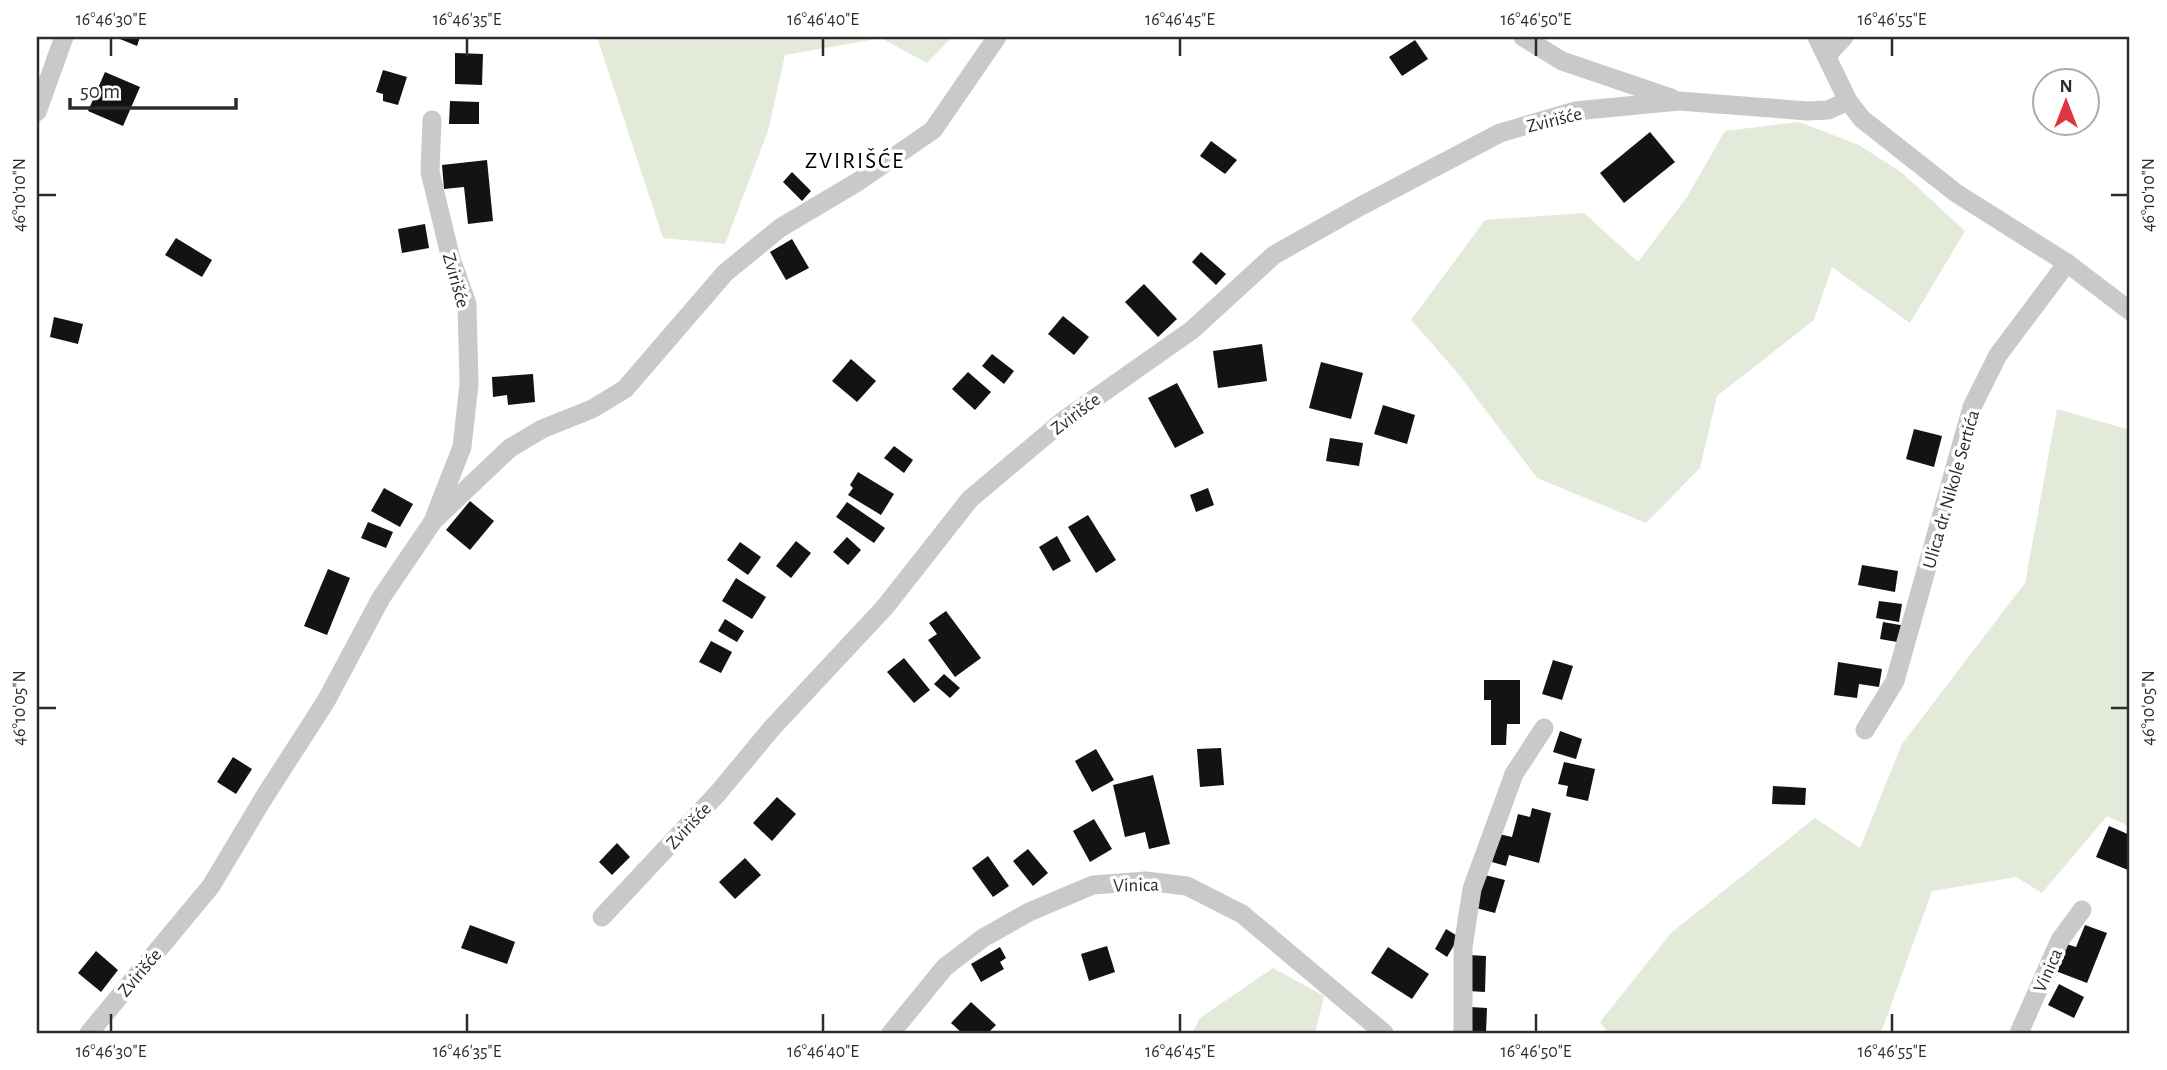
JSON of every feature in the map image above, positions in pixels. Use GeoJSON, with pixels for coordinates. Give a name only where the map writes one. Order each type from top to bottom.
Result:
{"type":"FeatureCollection","features":[{"type":"Feature","properties":{"kind":"street"},"geometry":{"type":"LineString","coordinates":[[37,111],[64,37]]}},
{"type":"Feature","properties":{"kind":"street","name":"Zvirišće"},"geometry":{"type":"LineString","coordinates":[[433,520],[510,449],[542,429],[592,409],[625,389],[725,273],[780,228],[859,181],[933,130],[997,37]]}},
{"type":"Feature","properties":{"kind":"street","name":"Zvirišće"},"geometry":{"type":"LineString","coordinates":[[1523,37],[1562,61],[1679,101]]}},
{"type":"Feature","properties":{"kind":"street"},"geometry":{"type":"LineString","coordinates":[[1817,37],[1849,101],[1862,119],[1956,193],[2067,263],[2130,311]]}},
{"type":"Feature","properties":{"kind":"street"},"geometry":{"type":"LineString","coordinates":[[1827,55],[1844,37]]}},
{"type":"Feature","properties":{"kind":"street","name":"Zvirišće"},"geometry":{"type":"LineString","coordinates":[[602,917],[885,607],[970,499],[1064,420],[1192,330],[1274,255],[1500,133],[1575,111],[1679,101],[1808,111],[1828,110],[1849,101]]}},
{"type":"Feature","properties":{"kind":"street","name":"Zvirišće"},"geometry":{"type":"LineString","coordinates":[[89,1033],[211,886],[326,701],[381,598],[433,520],[462,447],[469,384],[467,304],[451,259],[430,172],[432,120]]}},
{"type":"Feature","properties":{"kind":"street","name":"Ulica dr. Nikole Sertića"},"geometry":{"type":"LineString","coordinates":[[1865,730],[1895,681],[1972,407],[1998,355],[2067,263]]}},
{"type":"Feature","properties":{"kind":"street"},"geometry":{"type":"LineString","coordinates":[[1463,1033],[1463,947],[1472,889],[1514,774],[1544,728]]}},
{"type":"Feature","properties":{"kind":"street","name":"Vinica"},"geometry":{"type":"LineString","coordinates":[[891,1033],[945,967],[983,938],[1029,912],[1093,885],[1146,881],[1187,886],[1242,914],[1384,1033]]}},
{"type":"Feature","properties":{"kind":"street","name":"Vinica"},"geometry":{"type":"LineString","coordinates":[[2019,1033],[2060,940],[2082,910]]}},
{"type":"Feature","properties":{"kind":"green space"},"geometry":{"type":"Polygon","coordinates":[[[597,37],[952,37],[927,63],[881,38],[785,55],[768,131],[725,244],[663,238],[597,37]]]}},
{"type":"Feature","properties":{"kind":"green space"},"geometry":{"type":"Polygon","coordinates":[[[1799,122],[1859,145],[1901,172],[1965,231],[1910,323],[1832,267],[1814,320],[1717,396],[1700,468],[1646,523],[1537,478],[1456,371],[1411,320],[1485,220],[1584,213],[1638,262],[1687,197],[1725,131],[1799,122]]]}},
{"type":"Feature","properties":{"kind":"green space"},"geometry":{"type":"Polygon","coordinates":[[[2057,409],[2130,430],[2130,827],[2107,816],[2042,893],[2016,877],[1932,891],[1881,1033],[1608,1033],[1600,1022],[1671,933],[1815,818],[1860,848],[1902,744],[2025,583],[2057,409]]]}},
{"type":"Feature","properties":{"kind":"green space"},"geometry":{"type":"Polygon","coordinates":[[[1273,968],[1324,996],[1315,1033],[1192,1033],[1200,1018],[1273,968]]]}},
{"type":"Feature","properties":{"kind":"building"},"geometry":{"type":"Polygon","coordinates":[[[115,37],[140,37],[137,46],[115,37]]]}},
{"type":"Feature","properties":{"kind":"building"},"geometry":{"type":"Polygon","coordinates":[[[1415,40],[1428,59],[1402,76],[1389,57],[1415,40]]]}},
{"type":"Feature","properties":{"kind":"building"},"geometry":{"type":"Polygon","coordinates":[[[455,53],[483,54],[482,85],[455,84],[455,53]]]}},
{"type":"Feature","properties":{"kind":"building"},"geometry":{"type":"Polygon","coordinates":[[[383,70],[407,77],[398,105],[383,101],[383,94],[376,92],[383,70]]]}},
{"type":"Feature","properties":{"kind":"building"},"geometry":{"type":"Polygon","coordinates":[[[105,72],[140,87],[123,126],[88,111],[105,72]]]}},
{"type":"Feature","properties":{"kind":"building"},"geometry":{"type":"Polygon","coordinates":[[[450,101],[479,102],[479,124],[449,124],[450,101]]]}},
{"type":"Feature","properties":{"kind":"building"},"geometry":{"type":"Polygon","coordinates":[[[1650,132],[1675,162],[1624,203],[1600,173],[1650,132]]]}},
{"type":"Feature","properties":{"kind":"building"},"geometry":{"type":"Polygon","coordinates":[[[1211,141],[1237,160],[1225,174],[1200,156],[1211,141]]]}},
{"type":"Feature","properties":{"kind":"building"},"geometry":{"type":"Polygon","coordinates":[[[487,160],[493,221],[468,224],[464,187],[444,189],[442,165],[487,160]]]}},
{"type":"Feature","properties":{"kind":"building"},"geometry":{"type":"Polygon","coordinates":[[[792,172],[811,191],[802,201],[783,182],[792,172]]]}},
{"type":"Feature","properties":{"kind":"building"},"geometry":{"type":"Polygon","coordinates":[[[425,224],[429,248],[402,253],[398,229],[425,224]]]}},
{"type":"Feature","properties":{"kind":"building"},"geometry":{"type":"Polygon","coordinates":[[[176,238],[212,260],[202,277],[165,255],[176,238]]]}},
{"type":"Feature","properties":{"kind":"building"},"geometry":{"type":"Polygon","coordinates":[[[792,239],[809,268],[786,280],[770,252],[792,239]]]}},
{"type":"Feature","properties":{"kind":"building"},"geometry":{"type":"Polygon","coordinates":[[[1201,252],[1226,274],[1216,285],[1192,262],[1201,252]]]}},
{"type":"Feature","properties":{"kind":"building"},"geometry":{"type":"Polygon","coordinates":[[[1144,284],[1177,319],[1158,337],[1125,302],[1144,284]]]}},
{"type":"Feature","properties":{"kind":"building"},"geometry":{"type":"Polygon","coordinates":[[[1063,316],[1089,337],[1074,355],[1048,334],[1063,316]]]}},
{"type":"Feature","properties":{"kind":"building"},"geometry":{"type":"Polygon","coordinates":[[[54,317],[83,324],[78,344],[50,337],[54,317]]]}},
{"type":"Feature","properties":{"kind":"building"},"geometry":{"type":"Polygon","coordinates":[[[1262,344],[1267,381],[1218,388],[1213,351],[1262,344]]]}},
{"type":"Feature","properties":{"kind":"building"},"geometry":{"type":"Polygon","coordinates":[[[992,354],[1014,371],[1004,384],[982,366],[992,354]]]}},
{"type":"Feature","properties":{"kind":"building"},"geometry":{"type":"Polygon","coordinates":[[[851,359],[876,381],[857,402],[832,381],[851,359]]]}},
{"type":"Feature","properties":{"kind":"building"},"geometry":{"type":"Polygon","coordinates":[[[1321,362],[1363,373],[1351,419],[1309,408],[1321,362]]]}},
{"type":"Feature","properties":{"kind":"building"},"geometry":{"type":"Polygon","coordinates":[[[968,372],[991,392],[975,410],[952,389],[968,372]]]}},
{"type":"Feature","properties":{"kind":"building"},"geometry":{"type":"Polygon","coordinates":[[[533,374],[535,402],[508,405],[507,395],[493,397],[492,377],[533,374]]]}},
{"type":"Feature","properties":{"kind":"building"},"geometry":{"type":"Polygon","coordinates":[[[1177,383],[1204,433],[1175,448],[1148,398],[1177,383]]]}},
{"type":"Feature","properties":{"kind":"building"},"geometry":{"type":"Polygon","coordinates":[[[1383,405],[1415,415],[1407,444],[1374,434],[1383,405]]]}},
{"type":"Feature","properties":{"kind":"building"},"geometry":{"type":"Polygon","coordinates":[[[1914,429],[1942,436],[1934,467],[1906,459],[1914,429]]]}},
{"type":"Feature","properties":{"kind":"building"},"geometry":{"type":"Polygon","coordinates":[[[1330,438],[1363,443],[1359,466],[1326,461],[1330,438]]]}},
{"type":"Feature","properties":{"kind":"building"},"geometry":{"type":"Polygon","coordinates":[[[894,446],[913,460],[904,473],[884,458],[894,446]]]}},
{"type":"Feature","properties":{"kind":"building"},"geometry":{"type":"Polygon","coordinates":[[[858,472],[894,494],[881,515],[848,495],[853,488],[850,485],[858,472]]]}},
{"type":"Feature","properties":{"kind":"building"},"geometry":{"type":"Polygon","coordinates":[[[384,488],[413,504],[400,527],[371,511],[384,488]]]}},
{"type":"Feature","properties":{"kind":"building"},"geometry":{"type":"Polygon","coordinates":[[[1208,488],[1214,505],[1196,512],[1190,495],[1208,488]]]}},
{"type":"Feature","properties":{"kind":"building"},"geometry":{"type":"Polygon","coordinates":[[[470,501],[494,521],[470,550],[446,530],[470,501]]]}},
{"type":"Feature","properties":{"kind":"building"},"geometry":{"type":"Polygon","coordinates":[[[847,502],[885,528],[874,543],[836,517],[847,502]]]}},
{"type":"Feature","properties":{"kind":"building"},"geometry":{"type":"Polygon","coordinates":[[[1088,515],[1116,560],[1096,573],[1068,527],[1088,515]]]}},
{"type":"Feature","properties":{"kind":"building"},"geometry":{"type":"Polygon","coordinates":[[[368,522],[393,532],[386,548],[361,538],[368,522]]]}},
{"type":"Feature","properties":{"kind":"building"},"geometry":{"type":"Polygon","coordinates":[[[1057,536],[1071,561],[1053,571],[1039,547],[1057,536]]]}},
{"type":"Feature","properties":{"kind":"building"},"geometry":{"type":"Polygon","coordinates":[[[847,537],[861,550],[848,565],[833,552],[847,537]]]}},
{"type":"Feature","properties":{"kind":"building"},"geometry":{"type":"Polygon","coordinates":[[[796,541],[811,553],[791,578],[776,566],[796,541]]]}},
{"type":"Feature","properties":{"kind":"building"},"geometry":{"type":"Polygon","coordinates":[[[740,542],[761,557],[748,575],[727,560],[740,542]]]}},
{"type":"Feature","properties":{"kind":"building"},"geometry":{"type":"Polygon","coordinates":[[[1862,565],[1898,571],[1895,592],[1858,585],[1862,565]]]}},
{"type":"Feature","properties":{"kind":"building"},"geometry":{"type":"Polygon","coordinates":[[[328,569],[350,578],[327,635],[304,626],[328,569]]]}},
{"type":"Feature","properties":{"kind":"building"},"geometry":{"type":"Polygon","coordinates":[[[736,578],[766,597],[752,619],[722,601],[736,578]]]}},
{"type":"Feature","properties":{"kind":"building"},"geometry":{"type":"Polygon","coordinates":[[[1879,601],[1902,604],[1899,622],[1876,618],[1879,601]]]}},
{"type":"Feature","properties":{"kind":"building"},"geometry":{"type":"Polygon","coordinates":[[[946,611],[981,658],[955,677],[928,640],[937,634],[929,623],[946,611]]]}},
{"type":"Feature","properties":{"kind":"building"},"geometry":{"type":"Polygon","coordinates":[[[725,619],[744,631],[737,642],[718,631],[725,619]]]}},
{"type":"Feature","properties":{"kind":"building"},"geometry":{"type":"Polygon","coordinates":[[[1883,622],[1906,626],[1903,643],[1880,639],[1883,622]]]}},
{"type":"Feature","properties":{"kind":"building"},"geometry":{"type":"Polygon","coordinates":[[[711,641],[732,652],[721,673],[699,662],[711,641]]]}},
{"type":"Feature","properties":{"kind":"building"},"geometry":{"type":"Polygon","coordinates":[[[904,658],[930,690],[914,703],[887,672],[904,658]]]}},
{"type":"Feature","properties":{"kind":"building"},"geometry":{"type":"Polygon","coordinates":[[[1553,660],[1573,666],[1562,700],[1542,694],[1553,660]]]}},
{"type":"Feature","properties":{"kind":"building"},"geometry":{"type":"Polygon","coordinates":[[[1838,662],[1882,669],[1879,687],[1859,684],[1857,698],[1834,695],[1838,662]]]}},
{"type":"Feature","properties":{"kind":"building"},"geometry":{"type":"Polygon","coordinates":[[[944,674],[960,688],[950,698],[934,684],[944,674]]]}},
{"type":"Feature","properties":{"kind":"building"},"geometry":{"type":"Polygon","coordinates":[[[1484,680],[1520,680],[1520,724],[1507,724],[1506,745],[1491,745],[1491,700],[1484,700],[1484,680]]]}},
{"type":"Feature","properties":{"kind":"building"},"geometry":{"type":"Polygon","coordinates":[[[1560,731],[1582,739],[1576,759],[1553,752],[1560,731]]]}},
{"type":"Feature","properties":{"kind":"building"},"geometry":{"type":"Polygon","coordinates":[[[1221,748],[1224,785],[1200,787],[1197,749],[1221,748]]]}},
{"type":"Feature","properties":{"kind":"building"},"geometry":{"type":"Polygon","coordinates":[[[1096,749],[1114,780],[1092,792],[1075,761],[1096,749]]]}},
{"type":"Feature","properties":{"kind":"building"},"geometry":{"type":"Polygon","coordinates":[[[233,757],[252,769],[236,794],[217,782],[233,757]]]}},
{"type":"Feature","properties":{"kind":"building"},"geometry":{"type":"Polygon","coordinates":[[[1564,762],[1595,769],[1588,801],[1566,796],[1568,786],[1558,784],[1564,762]]]}},
{"type":"Feature","properties":{"kind":"building"},"geometry":{"type":"Polygon","coordinates":[[[1153,775],[1170,844],[1149,849],[1145,832],[1125,837],[1113,785],[1153,775]]]}},
{"type":"Feature","properties":{"kind":"building"},"geometry":{"type":"Polygon","coordinates":[[[1773,786],[1806,788],[1805,805],[1772,804],[1773,786]]]}},
{"type":"Feature","properties":{"kind":"building"},"geometry":{"type":"Polygon","coordinates":[[[777,797],[796,814],[772,841],[753,823],[777,797]]]}},
{"type":"Feature","properties":{"kind":"building"},"geometry":{"type":"Polygon","coordinates":[[[1532,808],[1551,813],[1539,863],[1509,855],[1506,866],[1492,862],[1499,834],[1512,837],[1518,814],[1530,817],[1532,808]]]}},
{"type":"Feature","properties":{"kind":"building"},"geometry":{"type":"Polygon","coordinates":[[[1094,819],[1112,849],[1090,862],[1073,831],[1094,819]]]}},
{"type":"Feature","properties":{"kind":"building"},"geometry":{"type":"Polygon","coordinates":[[[2109,826],[2130,835],[2128,870],[2096,857],[2109,826]]]}},
{"type":"Feature","properties":{"kind":"building"},"geometry":{"type":"Polygon","coordinates":[[[617,843],[630,857],[612,875],[599,862],[617,843]]]}},
{"type":"Feature","properties":{"kind":"building"},"geometry":{"type":"Polygon","coordinates":[[[1028,849],[1048,873],[1033,886],[1013,861],[1028,849]]]}},
{"type":"Feature","properties":{"kind":"building"},"geometry":{"type":"Polygon","coordinates":[[[988,856],[1009,886],[993,897],[972,868],[988,856]]]}},
{"type":"Feature","properties":{"kind":"building"},"geometry":{"type":"Polygon","coordinates":[[[745,858],[761,875],[735,899],[719,882],[745,858]]]}},
{"type":"Feature","properties":{"kind":"building"},"geometry":{"type":"Polygon","coordinates":[[[1485,875],[1505,880],[1495,913],[1476,908],[1485,875]]]}},
{"type":"Feature","properties":{"kind":"building"},"geometry":{"type":"Polygon","coordinates":[[[470,925],[515,942],[507,964],[461,948],[470,925]]]}},
{"type":"Feature","properties":{"kind":"building"},"geometry":{"type":"Polygon","coordinates":[[[2085,925],[2107,933],[2087,983],[2053,970],[2063,943],[2076,947],[2085,925]]]}},
{"type":"Feature","properties":{"kind":"building"},"geometry":{"type":"Polygon","coordinates":[[[1446,929],[1459,937],[1447,957],[1435,949],[1446,929]]]}},
{"type":"Feature","properties":{"kind":"building"},"geometry":{"type":"Polygon","coordinates":[[[1107,946],[1115,972],[1089,981],[1081,954],[1107,946]]]}},
{"type":"Feature","properties":{"kind":"building"},"geometry":{"type":"Polygon","coordinates":[[[1000,947],[1006,958],[1000,962],[1004,969],[981,982],[971,964],[1000,947]]]}},
{"type":"Feature","properties":{"kind":"building"},"geometry":{"type":"Polygon","coordinates":[[[1388,947],[1429,974],[1412,999],[1371,973],[1388,947]]]}},
{"type":"Feature","properties":{"kind":"building"},"geometry":{"type":"Polygon","coordinates":[[[96,951],[118,970],[101,992],[78,973],[96,951]]]}},
{"type":"Feature","properties":{"kind":"building"},"geometry":{"type":"Polygon","coordinates":[[[1469,955],[1486,956],[1485,992],[1468,991],[1469,955]]]}},
{"type":"Feature","properties":{"kind":"building"},"geometry":{"type":"Polygon","coordinates":[[[2059,984],[2084,997],[2074,1018],[2048,1005],[2059,984]]]}},
{"type":"Feature","properties":{"kind":"building"},"geometry":{"type":"Polygon","coordinates":[[[971,1002],[996,1025],[988,1033],[962,1033],[951,1023],[971,1002]]]}},
{"type":"Feature","properties":{"kind":"building"},"geometry":{"type":"Polygon","coordinates":[[[1470,1007],[1487,1008],[1486,1033],[1469,1033],[1470,1007]]]}},
{"type":"Feature","properties":{"kind":"district","name":"ZVIRIŠĆE"},"geometry":{"type":"Point","coordinates":[855,160]}}]}
